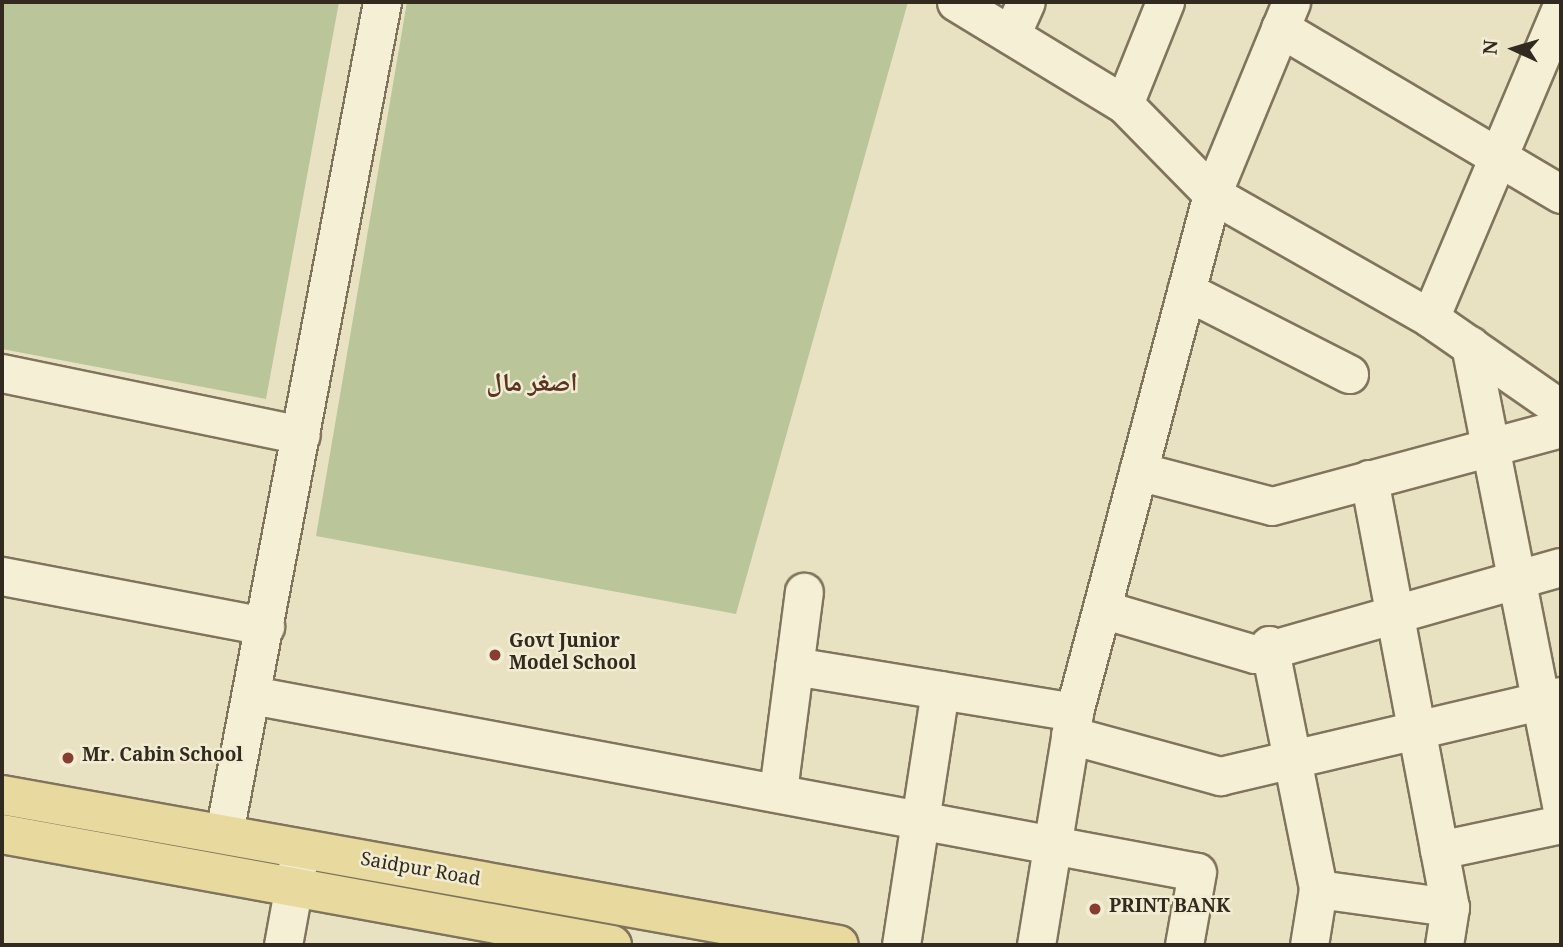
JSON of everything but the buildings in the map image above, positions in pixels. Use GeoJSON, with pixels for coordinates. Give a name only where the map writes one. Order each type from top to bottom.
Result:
{"type":"FeatureCollection","features":[{"type":"Feature","properties":{"kind":"main road","name":"Saidpur Road"},"geometry":{"type":"LineString","coordinates":[[2,795],[839,945]]}},
{"type":"Feature","properties":{"kind":"main road","name":"Saidpur Road"},"geometry":{"type":"LineString","coordinates":[[2,834],[612,945]]}},
{"type":"Feature","properties":{"kind":"street"},"geometry":{"type":"LineString","coordinates":[[224,833],[382,2]]}},
{"type":"Feature","properties":{"kind":"street"},"geometry":{"type":"LineString","coordinates":[[956,2],[1124,104],[1212,194],[1430,318],[1561,409]]}},
{"type":"Feature","properties":{"kind":"street"},"geometry":{"type":"LineString","coordinates":[[1012,35],[1026,2]]}},
{"type":"Feature","properties":{"kind":"street"},"geometry":{"type":"LineString","coordinates":[[1124,104],[1165,2]]}},
{"type":"Feature","properties":{"kind":"street"},"geometry":{"type":"LineString","coordinates":[[1430,318],[1561,8]]}},
{"type":"Feature","properties":{"kind":"street"},"geometry":{"type":"LineString","coordinates":[[1036,945],[1072,724],[1186,291],[1212,194],[1285,15],[1500,157],[1561,194]]}},
{"type":"Feature","properties":{"kind":"street"},"geometry":{"type":"LineString","coordinates":[[1186,291],[1349,374]]}},
{"type":"Feature","properties":{"kind":"street"},"geometry":{"type":"LineString","coordinates":[[1470,345],[1516,579],[1551,698],[1561,804]]}},
{"type":"Feature","properties":{"kind":"street"},"geometry":{"type":"LineString","coordinates":[[2,373],[301,435]]}},
{"type":"Feature","properties":{"kind":"street"},"geometry":{"type":"LineString","coordinates":[[1138,471],[1272,506],[1561,428]]}},
{"type":"Feature","properties":{"kind":"street"},"geometry":{"type":"LineString","coordinates":[[1369,480],[1450,906],[1444,945]]}},
{"type":"Feature","properties":{"kind":"street"},"geometry":{"type":"LineString","coordinates":[[1102,609],[1255,654],[1269,645],[1561,567]]}},
{"type":"Feature","properties":{"kind":"street"},"geometry":{"type":"LineString","coordinates":[[2,576],[265,626]]}},
{"type":"Feature","properties":{"kind":"street"},"geometry":{"type":"LineString","coordinates":[[778,790],[804,592]]}},
{"type":"Feature","properties":{"kind":"street"},"geometry":{"type":"LineString","coordinates":[[1269,645],[1318,889],[1309,945]]}},
{"type":"Feature","properties":{"kind":"street"},"geometry":{"type":"LineString","coordinates":[[794,666],[940,690],[1072,724],[1220,776],[1551,698]]}},
{"type":"Feature","properties":{"kind":"street"},"geometry":{"type":"LineString","coordinates":[[901,945],[940,690]]}},
{"type":"Feature","properties":{"kind":"street"},"geometry":{"type":"LineString","coordinates":[[252,695],[1053,841],[1197,872],[1184,945]]}},
{"type":"Feature","properties":{"kind":"street"},"geometry":{"type":"LineString","coordinates":[[1439,850],[1561,824]]}},
{"type":"Feature","properties":{"kind":"street"},"geometry":{"type":"LineString","coordinates":[[283,945],[291,888],[300,850]]}},
{"type":"Feature","properties":{"kind":"street"},"geometry":{"type":"LineString","coordinates":[[1318,889],[1450,906]]}},
{"type":"Feature","properties":{"kind":"green space"},"geometry":{"type":"Polygon","coordinates":[[[2,2],[339,2],[266,399],[2,349],[2,2]]]}},
{"type":"Feature","properties":{"kind":"green space"},"geometry":{"type":"Polygon","coordinates":[[[407,2],[908,2],[736,614],[316,536],[407,2]]]}},
{"type":"Feature","properties":{"kind":"place","name":"Govt Junior Model School"},"geometry":{"type":"Point","coordinates":[495,655]}},
{"type":"Feature","properties":{"kind":"place","name":"Mr. Cabin School"},"geometry":{"type":"Point","coordinates":[68,758]}},
{"type":"Feature","properties":{"kind":"place","name":"PRINT BANK"},"geometry":{"type":"Point","coordinates":[1095,909]}},
{"type":"Feature","properties":{"kind":"district","name":"اصغر مال"},"geometry":{"type":"Point","coordinates":[532,386]}}]}
